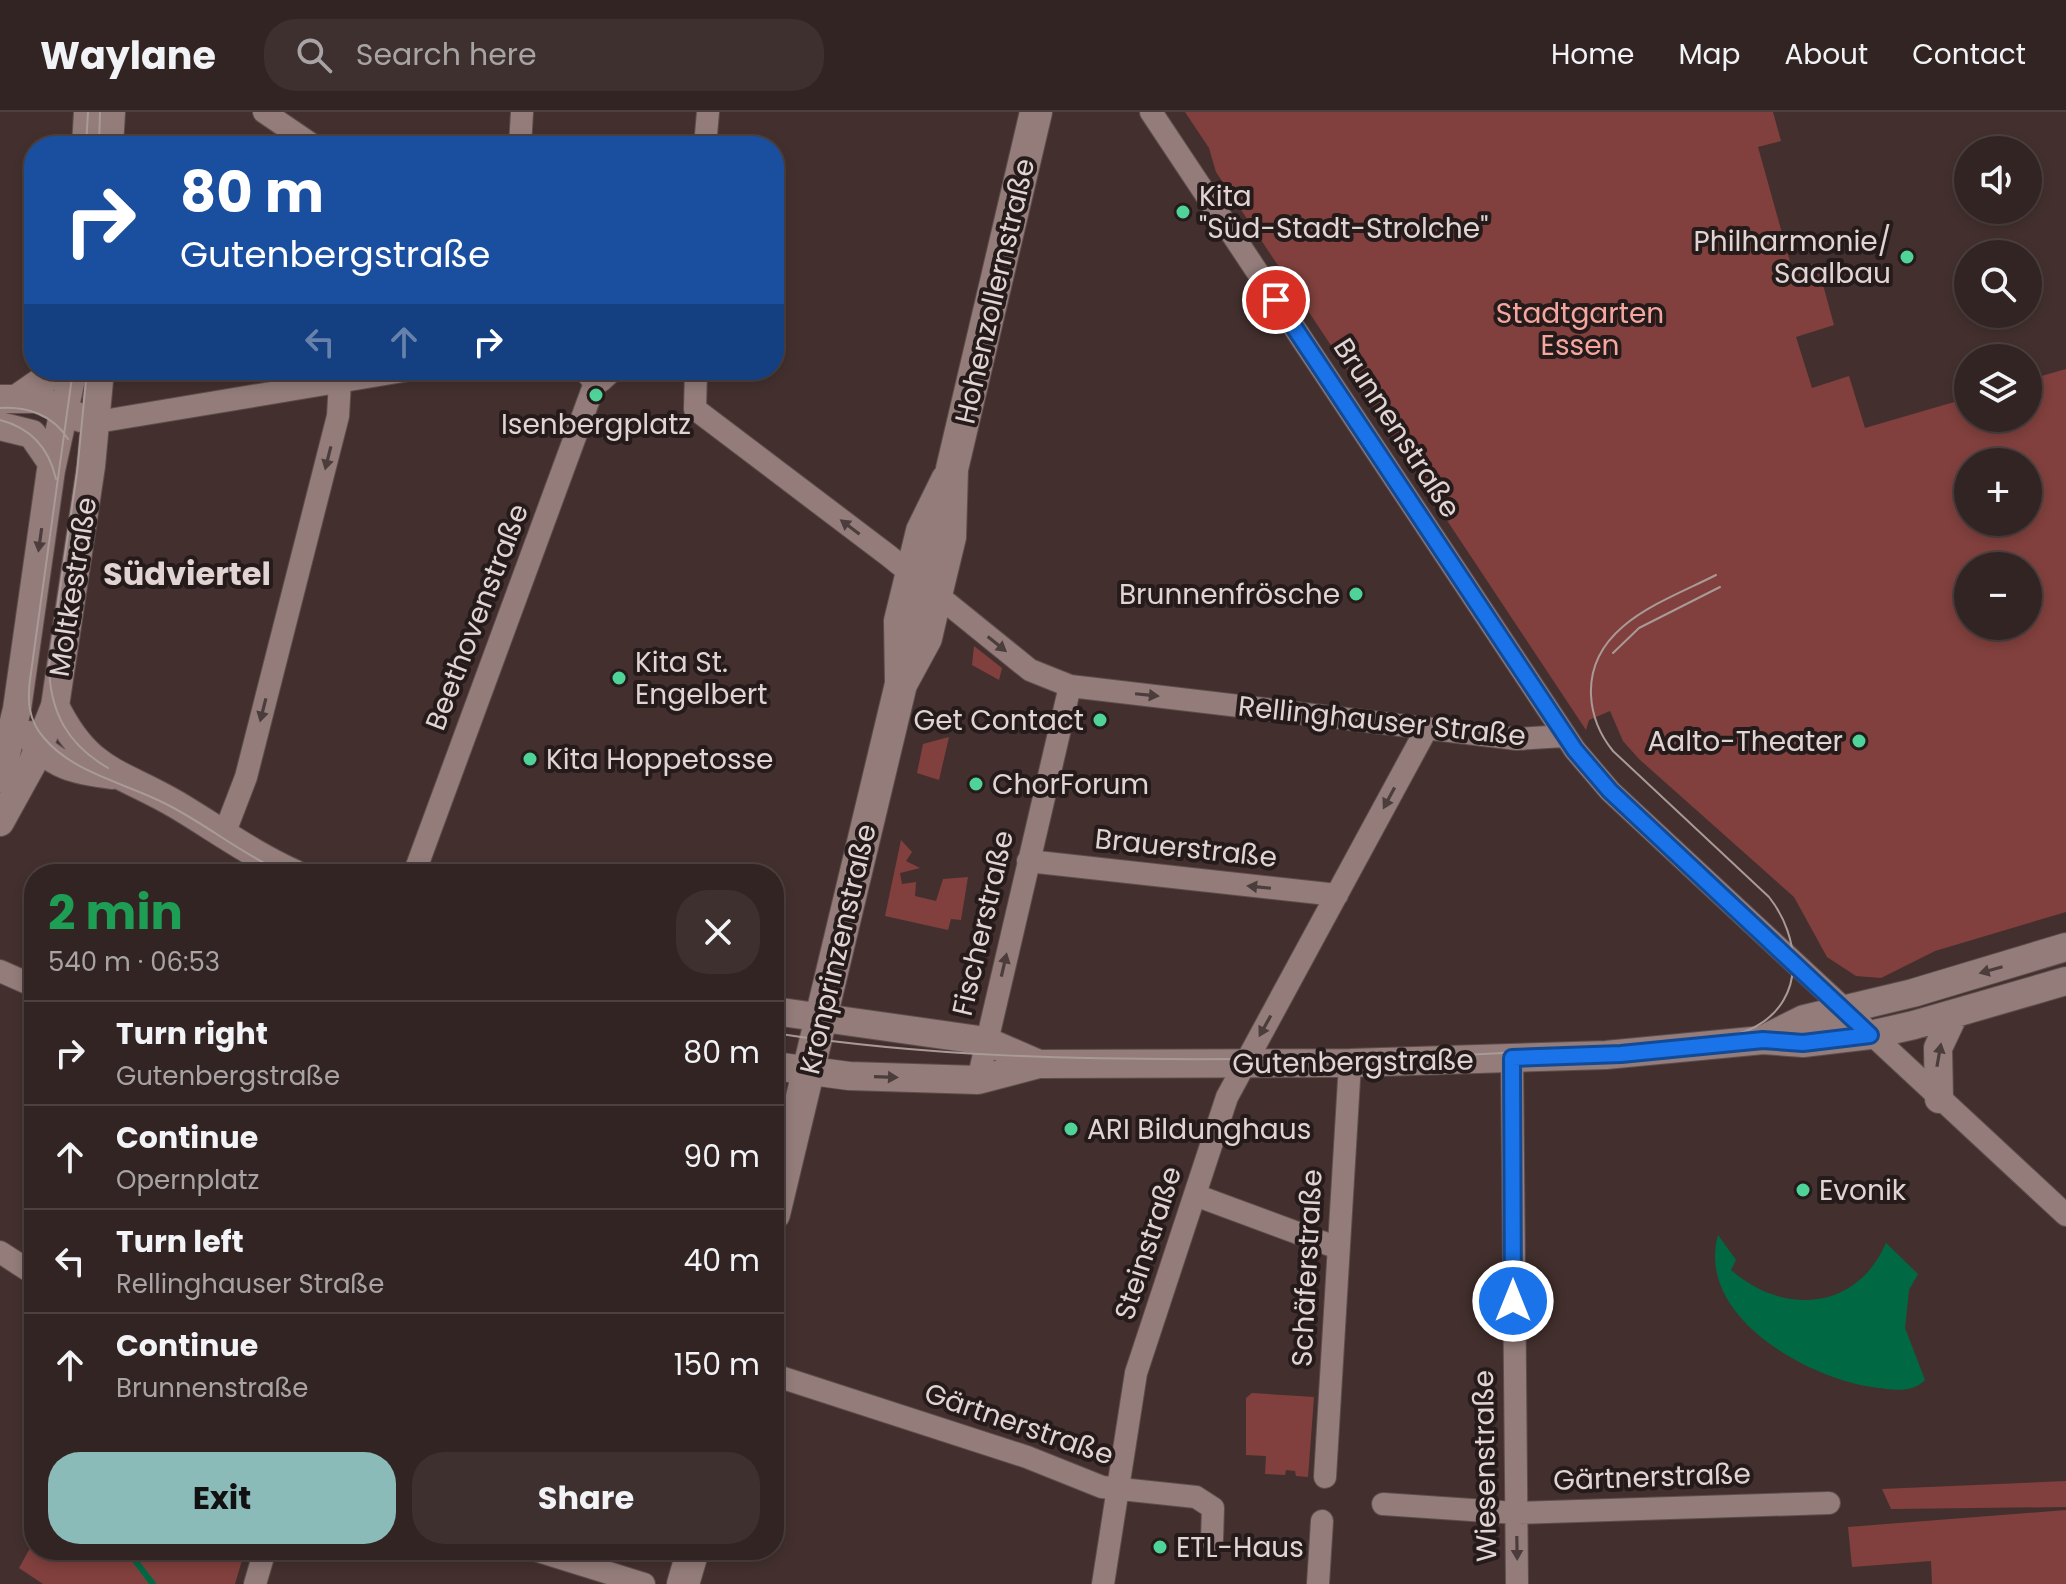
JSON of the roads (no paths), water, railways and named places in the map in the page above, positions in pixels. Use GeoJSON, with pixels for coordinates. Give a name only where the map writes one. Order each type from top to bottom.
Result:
{"type":"FeatureCollection","features":[{"type":"Feature","properties":{"kind":"main road","name":"Hohenzollernstraße"},"geometry":{"type":"LineString","coordinates":[[936,595],[950,537],[952,469],[1036,112]]}},
{"type":"Feature","properties":{"kind":"main road","name":"Hohenzollernstraße"},"geometry":{"type":"LineString","coordinates":[[912,574],[922,531],[952,469]]}},
{"type":"Feature","properties":{"kind":"main road","name":"Kronprinzenstraße"},"geometry":{"type":"LineString","coordinates":[[784,1173],[901,684],[900,621],[912,574]]}},
{"type":"Feature","properties":{"kind":"main road","name":"Kronprinzenstraße"},"geometry":{"type":"LineString","coordinates":[[901,684],[926,638],[936,595]]}},
{"type":"Feature","properties":{"kind":"main road"},"geometry":{"type":"LineString","coordinates":[[683,1584],[690,1560]]}},
{"type":"Feature","properties":{"kind":"street"},"geometry":{"type":"LineString","coordinates":[[87,136],[88,112]]}},
{"type":"Feature","properties":{"kind":"street"},"geometry":{"type":"LineString","coordinates":[[110,136],[111,112]]}},
{"type":"Feature","properties":{"kind":"street"},"geometry":{"type":"LineString","coordinates":[[264,112],[299,136]]}},
{"type":"Feature","properties":{"kind":"street"},"geometry":{"type":"LineString","coordinates":[[521,136],[522,112]]}},
{"type":"Feature","properties":{"kind":"street"},"geometry":{"type":"LineString","coordinates":[[706,136],[708,112]]}},
{"type":"Feature","properties":{"kind":"street","name":"Brunnenstraße"},"geometry":{"type":"LineString","coordinates":[[1151,112],[1564,736]]}},
{"type":"Feature","properties":{"kind":"street"},"geometry":{"type":"LineString","coordinates":[[10,398],[41,380]]}},
{"type":"Feature","properties":{"kind":"street","name":"Moltkestraße"},"geometry":{"type":"LineString","coordinates":[[0,822],[17,709],[47,446],[65,410],[71,380]]}},
{"type":"Feature","properties":{"kind":"street","name":"Moltkestraße"},"geometry":{"type":"LineString","coordinates":[[7,770],[39,748],[55,706],[97,422],[99,380]]}},
{"type":"Feature","properties":{"kind":"street"},"geometry":{"type":"LineString","coordinates":[[0,426],[47,446],[73,438],[97,422],[346,380]]}},
{"type":"Feature","properties":{"kind":"street","name":"Beethovenstraße"},"geometry":{"type":"LineString","coordinates":[[418,864],[595,380]]}},
{"type":"Feature","properties":{"kind":"street","name":"Rellinghauser Straße"},"geometry":{"type":"LineString","coordinates":[[696,380],[695,409],[912,574],[1030,670],[1070,686],[1397,723],[1426,730],[1517,739],[1564,736],[1610,791],[2066,1215]]}},
{"type":"Feature","properties":{"kind":"street"},"geometry":{"type":"LineString","coordinates":[[223,837],[237,805],[258,732],[338,416],[340,381]]}},
{"type":"Feature","properties":{"kind":"street"},"geometry":{"type":"LineString","coordinates":[[10,398],[48,402],[97,422]]}},
{"type":"Feature","properties":{"kind":"street","name":"Fischerstraße"},"geometry":{"type":"LineString","coordinates":[[978,1080],[1070,686]]}},
{"type":"Feature","properties":{"kind":"street"},"geometry":{"type":"LineString","coordinates":[[55,706],[76,744],[114,775],[169,801],[223,837],[276,864]]}},
{"type":"Feature","properties":{"kind":"street"},"geometry":{"type":"LineString","coordinates":[[17,709],[39,748],[71,770]]}},
{"type":"Feature","properties":{"kind":"street","name":"Steinstraße"},"geometry":{"type":"LineString","coordinates":[[1103,1584],[1136,1373],[1227,1097],[1426,730]]}},
{"type":"Feature","properties":{"kind":"street"},"geometry":{"type":"LineString","coordinates":[[7,770],[71,770],[114,775]]}},
{"type":"Feature","properties":{"kind":"street","name":"Brauerstraße"},"geometry":{"type":"LineString","coordinates":[[1028,861],[1337,895]]}},
{"type":"Feature","properties":{"kind":"street"},"geometry":{"type":"LineString","coordinates":[[1763,1040],[1804,1019],[1913,993],[2066,947]]}},
{"type":"Feature","properties":{"kind":"street"},"geometry":{"type":"LineString","coordinates":[[1763,1040],[1803,1043],[1870,1035],[2066,981]]}},
{"type":"Feature","properties":{"kind":"street","name":"Gutenbergstraße"},"geometry":{"type":"LineString","coordinates":[[784,1012],[986,1041],[1039,1064]]}},
{"type":"Feature","properties":{"kind":"street"},"geometry":{"type":"LineString","coordinates":[[1939,1099],[1938,1048],[1954,1014]]}},
{"type":"Feature","properties":{"kind":"street","name":"Gutenbergstraße"},"geometry":{"type":"LineString","coordinates":[[784,1068],[808,1073],[978,1080],[1039,1064],[1350,1063],[1512,1058],[1621,1054],[1763,1040]]}},
{"type":"Feature","properties":{"kind":"street","name":"Wiesenstraße"},"geometry":{"type":"LineString","coordinates":[[1512,1058],[1517,1584]]}},
{"type":"Feature","properties":{"kind":"street","name":"Schäferstraße"},"geometry":{"type":"LineString","coordinates":[[1325,1477],[1350,1063]]}},
{"type":"Feature","properties":{"kind":"street"},"geometry":{"type":"LineString","coordinates":[[1195,1195],[1338,1248]]}},
{"type":"Feature","properties":{"kind":"street"},"geometry":{"type":"LineString","coordinates":[[0,1252],[24,1268]]}},
{"type":"Feature","properties":{"kind":"street","name":"Gärtnerstraße"},"geometry":{"type":"LineString","coordinates":[[784,1378],[1118,1490],[1196,1497],[1213,1508],[1212,1540]]}},
{"type":"Feature","properties":{"kind":"street","name":"Gärtnerstraße"},"geometry":{"type":"LineString","coordinates":[[1383,1504],[1516,1513],[1829,1503]]}},
{"type":"Feature","properties":{"kind":"street"},"geometry":{"type":"LineString","coordinates":[[1318,1584],[1322,1521]]}},
{"type":"Feature","properties":{"kind":"street"},"geometry":{"type":"LineString","coordinates":[[255,1584],[262,1560]]}},
{"type":"Feature","properties":{"kind":"street"},"geometry":{"type":"LineString","coordinates":[[567,1560],[644,1584]]}},
{"type":"Feature","properties":{"kind":"waterway"},"geometry":{"type":"LineString","coordinates":[[135,1560],[153,1584]]}},
{"type":"Feature","properties":{"kind":"tram line"},"geometry":{"type":"LineString","coordinates":[[87,136],[88,112]]}},
{"type":"Feature","properties":{"kind":"tram line"},"geometry":{"type":"LineString","coordinates":[[99,136],[100,112]]}},
{"type":"Feature","properties":{"kind":"tram line"},"geometry":{"type":"LineString","coordinates":[[72,380],[29,688],[30,711],[35,725],[44,738],[71,761],[168,805],[267,864]]}},
{"type":"Feature","properties":{"kind":"tram line"},"geometry":{"type":"LineString","coordinates":[[86,380],[77,473],[49,666],[53,698],[64,725],[82,748],[108,768]]}},
{"type":"Feature","properties":{"kind":"tram line"},"geometry":{"type":"LineString","coordinates":[[0,408],[20,409],[47,418],[68,439]]}},
{"type":"Feature","properties":{"kind":"tram line"},"geometry":{"type":"LineString","coordinates":[[0,420],[21,428],[37,441],[49,458],[56,479]]}},
{"type":"Feature","properties":{"kind":"tram line"},"geometry":{"type":"LineString","coordinates":[[784,1034],[890,1047],[1005,1055],[1283,1059],[1460,1055],[1677,1043],[1721,1038],[1755,1027],[1772,1015],[1790,984],[1792,948],[1779,913],[1769,897],[1613,751],[1598,725],[1591,695],[1593,671],[1602,650],[1616,633],[1653,606],[1716,575]]}},
{"type":"Feature","properties":{"kind":"tram line"},"geometry":{"type":"LineString","coordinates":[[1613,653],[1639,628],[1720,587]]}},
{"type":"Feature","properties":{"kind":"place","name":"Kita \"Süd-Stadt-Strolche\""},"geometry":{"type":"Point","coordinates":[1183,212]}},
{"type":"Feature","properties":{"kind":"place","name":"Philharmonie/ Saalbau"},"geometry":{"type":"Point","coordinates":[1907,257]}},
{"type":"Feature","properties":{"kind":"place","name":"Isenbergplatz"},"geometry":{"type":"Point","coordinates":[596,395]}},
{"type":"Feature","properties":{"kind":"place","name":"Brunnenfrösche"},"geometry":{"type":"Point","coordinates":[1356,594]}},
{"type":"Feature","properties":{"kind":"place","name":"Kita St. Engelbert"},"geometry":{"type":"Point","coordinates":[619,678]}},
{"type":"Feature","properties":{"kind":"place","name":"Get Contact"},"geometry":{"type":"Point","coordinates":[1100,720]}},
{"type":"Feature","properties":{"kind":"place","name":"Aalto-Theater"},"geometry":{"type":"Point","coordinates":[1859,741]}},
{"type":"Feature","properties":{"kind":"place","name":"Kita Hoppetosse"},"geometry":{"type":"Point","coordinates":[530,759]}},
{"type":"Feature","properties":{"kind":"place","name":"ChorForum"},"geometry":{"type":"Point","coordinates":[976,784]}},
{"type":"Feature","properties":{"kind":"place","name":"ARI Bildunghaus"},"geometry":{"type":"Point","coordinates":[1071,1129]}},
{"type":"Feature","properties":{"kind":"place","name":"Evonik"},"geometry":{"type":"Point","coordinates":[1803,1190]}},
{"type":"Feature","properties":{"kind":"place","name":"ETL-Haus"},"geometry":{"type":"Point","coordinates":[1160,1547]}},
{"type":"Feature","properties":{"kind":"district","name":"Südviertel"},"geometry":{"type":"Point","coordinates":[187,573]}},
{"type":"Feature","properties":{"kind":"park label","name":"Stadtgarten Essen"},"geometry":{"type":"Point","coordinates":[1580,329]}}]}
